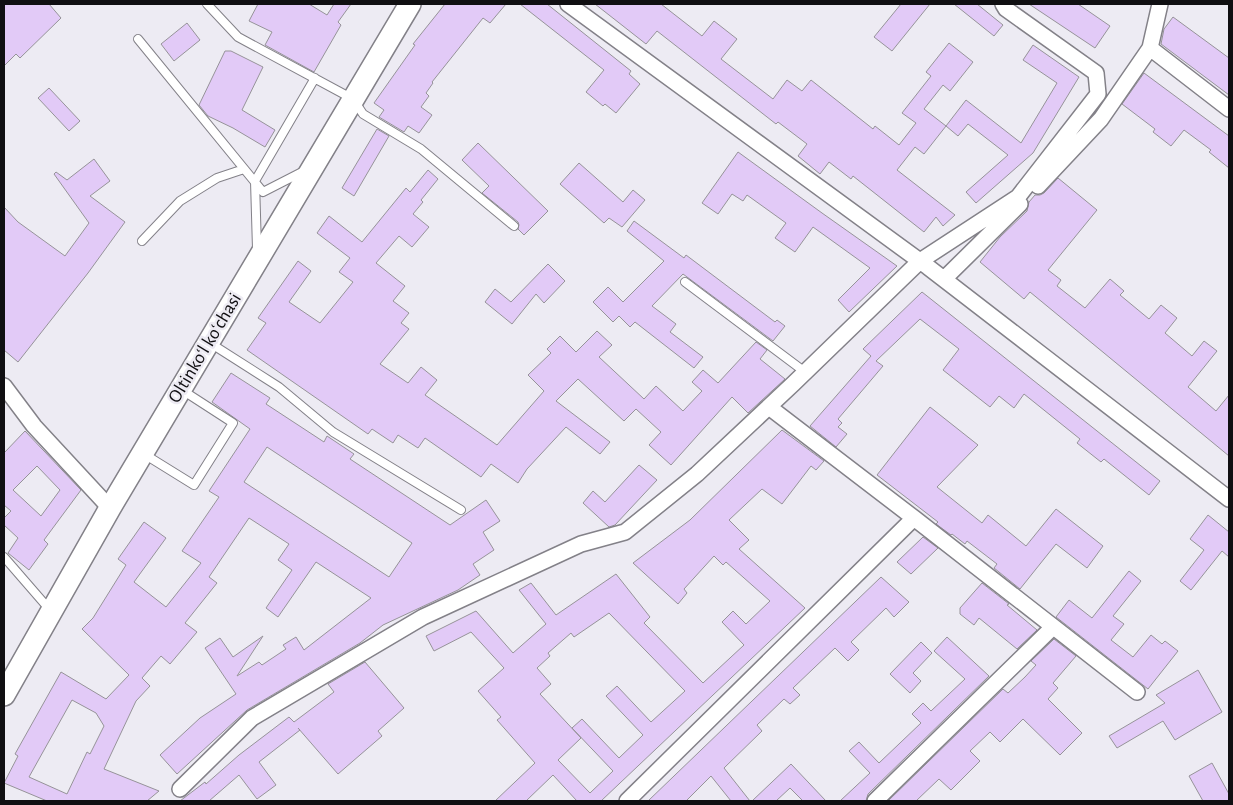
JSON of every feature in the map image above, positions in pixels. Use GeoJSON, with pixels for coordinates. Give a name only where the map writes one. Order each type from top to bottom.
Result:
{"type":"FeatureCollection","features":[{"type":"Feature","properties":{"kind":"main road","name":"Oltinkoʻl koʻchasi"},"geometry":{"type":"LineString","coordinates":[[4,695],[142,453],[410,4]]}},
{"type":"Feature","properties":{"kind":"street"},"geometry":{"type":"LineString","coordinates":[[568,4],[920,261],[1229,499]]}},
{"type":"Feature","properties":{"kind":"street"},"geometry":{"type":"LineString","coordinates":[[180,789],[252,718],[423,617],[581,544],[625,532],[697,474],[806,372],[920,261],[1018,197],[1098,94],[1096,73],[1006,9],[1003,4]]}},
{"type":"Feature","properties":{"kind":"street"},"geometry":{"type":"LineString","coordinates":[[944,279],[1101,120],[1150,48],[1160,4]]}},
{"type":"Feature","properties":{"kind":"street"},"geometry":{"type":"LineString","coordinates":[[1150,48],[1229,109]]}},
{"type":"Feature","properties":{"kind":"street"},"geometry":{"type":"LineString","coordinates":[[4,386],[34,426],[110,508]]}},
{"type":"Feature","properties":{"kind":"street"},"geometry":{"type":"LineString","coordinates":[[769,407],[1136,692]]}},
{"type":"Feature","properties":{"kind":"street"},"geometry":{"type":"LineString","coordinates":[[627,801],[914,518]]}},
{"type":"Feature","properties":{"kind":"street"},"geometry":{"type":"LineString","coordinates":[[875,801],[1053,627]]}},
{"type":"Feature","properties":{"kind":"lane"},"geometry":{"type":"LineString","coordinates":[[207,4],[238,37],[354,98],[364,114],[421,149],[514,226]]}},
{"type":"Feature","properties":{"kind":"lane"},"geometry":{"type":"LineString","coordinates":[[138,39],[263,192],[313,167]]}},
{"type":"Feature","properties":{"kind":"lane"},"geometry":{"type":"LineString","coordinates":[[257,261],[255,181],[315,78]]}},
{"type":"Feature","properties":{"kind":"lane"},"geometry":{"type":"LineString","coordinates":[[142,241],[180,201],[217,178],[244,169]]}},
{"type":"Feature","properties":{"kind":"lane"},"geometry":{"type":"LineString","coordinates":[[685,282],[806,372]]}},
{"type":"Feature","properties":{"kind":"lane"},"geometry":{"type":"LineString","coordinates":[[209,342],[279,387],[333,432],[461,510]]}},
{"type":"Feature","properties":{"kind":"lane"},"geometry":{"type":"LineString","coordinates":[[142,453],[194,485],[233,423],[180,389]]}},
{"type":"Feature","properties":{"kind":"lane"},"geometry":{"type":"LineString","coordinates":[[4,557],[51,612]]}},
{"type":"Feature","properties":{"kind":"building"},"geometry":{"type":"Polygon","coordinates":[[[4,4],[49,4],[61,18],[20,58],[16,54],[4,66],[4,4]]]}},
{"type":"Feature","properties":{"kind":"building"},"geometry":{"type":"Polygon","coordinates":[[[258,4],[309,4],[327,15],[334,4],[351,4],[338,22],[341,25],[314,72],[265,45],[272,32],[249,21],[258,4]]]}},
{"type":"Feature","properties":{"kind":"building"},"geometry":{"type":"Polygon","coordinates":[[[445,4],[506,4],[490,23],[483,18],[432,82],[426,93],[429,96],[421,107],[432,115],[419,133],[408,126],[404,132],[379,117],[384,110],[374,103],[415,45],[413,44],[445,4]]]}},
{"type":"Feature","properties":{"kind":"building"},"geometry":{"type":"Polygon","coordinates":[[[520,4],[547,4],[631,71],[629,74],[640,84],[616,113],[605,104],[603,106],[586,92],[604,70],[520,4]]]}},
{"type":"Feature","properties":{"kind":"building"},"geometry":{"type":"Polygon","coordinates":[[[595,4],[661,4],[702,36],[714,21],[737,39],[721,59],[773,99],[787,80],[802,91],[811,80],[873,129],[875,126],[899,145],[916,123],[902,113],[931,76],[926,72],[949,43],[973,62],[950,91],[943,85],[924,109],[946,126],[924,154],[915,147],[897,170],[955,215],[943,226],[936,217],[924,232],[853,176],[851,179],[829,162],[820,174],[798,156],[807,144],[778,122],[776,124],[657,31],[646,44],[595,4]]]}},
{"type":"Feature","properties":{"kind":"building"},"geometry":{"type":"Polygon","coordinates":[[[901,4],[930,4],[892,51],[874,37],[901,4]]]}},
{"type":"Feature","properties":{"kind":"building"},"geometry":{"type":"Polygon","coordinates":[[[954,4],[977,4],[1003,25],[994,36],[954,4]]]}},
{"type":"Feature","properties":{"kind":"building"},"geometry":{"type":"Polygon","coordinates":[[[1029,4],[1078,4],[1110,26],[1095,48],[1029,4]]]}},
{"type":"Feature","properties":{"kind":"building"},"geometry":{"type":"Polygon","coordinates":[[[1173,17],[1229,58],[1229,95],[1161,44],[1164,29],[1173,17]]]}},
{"type":"Feature","properties":{"kind":"building"},"geometry":{"type":"Polygon","coordinates":[[[187,23],[200,40],[174,61],[161,44],[187,23]]]}},
{"type":"Feature","properties":{"kind":"building"},"geometry":{"type":"Polygon","coordinates":[[[1033,45],[1079,77],[1033,153],[976,203],[966,192],[1008,155],[968,124],[958,136],[946,126],[966,100],[1021,143],[1057,83],[1023,60],[1033,45]]]}},
{"type":"Feature","properties":{"kind":"building"},"geometry":{"type":"Polygon","coordinates":[[[225,51],[231,51],[263,67],[242,110],[275,130],[265,147],[208,116],[199,105],[225,51]]]}},
{"type":"Feature","properties":{"kind":"building"},"geometry":{"type":"Polygon","coordinates":[[[1144,73],[1229,136],[1229,168],[1209,152],[1211,150],[1184,130],[1171,146],[1153,132],[1155,129],[1122,104],[1144,73]]]}},
{"type":"Feature","properties":{"kind":"building"},"geometry":{"type":"Polygon","coordinates":[[[49,88],[80,121],[69,131],[38,98],[49,88]]]}},
{"type":"Feature","properties":{"kind":"building"},"geometry":{"type":"Polygon","coordinates":[[[377,129],[389,136],[354,196],[342,188],[377,129]]]}},
{"type":"Feature","properties":{"kind":"building"},"geometry":{"type":"Polygon","coordinates":[[[478,143],[548,211],[524,235],[518,229],[518,222],[482,193],[489,186],[462,160],[478,143]]]}},
{"type":"Feature","properties":{"kind":"building"},"geometry":{"type":"Polygon","coordinates":[[[738,152],[897,266],[849,312],[838,300],[870,268],[813,227],[795,252],[775,238],[786,223],[747,195],[743,201],[732,194],[718,214],[702,203],[738,152]]]}},
{"type":"Feature","properties":{"kind":"building"},"geometry":{"type":"Polygon","coordinates":[[[94,159],[110,181],[90,196],[125,222],[88,273],[18,362],[4,350],[4,207],[18,222],[65,256],[89,223],[54,174],[56,172],[67,180],[94,159]]]}},
{"type":"Feature","properties":{"kind":"building"},"geometry":{"type":"Polygon","coordinates":[[[579,163],[623,202],[633,190],[645,200],[622,227],[609,218],[604,223],[560,184],[579,163]]]}},
{"type":"Feature","properties":{"kind":"building"},"geometry":{"type":"Polygon","coordinates":[[[428,170],[438,179],[421,200],[423,202],[413,214],[429,227],[412,247],[399,236],[376,263],[405,286],[393,301],[409,313],[401,323],[409,329],[380,364],[408,383],[421,367],[437,380],[425,395],[497,445],[544,391],[528,375],[551,353],[547,349],[560,336],[576,352],[597,331],[612,345],[599,357],[644,399],[656,386],[683,411],[702,391],[692,382],[703,370],[718,383],[756,342],[767,350],[760,359],[785,379],[748,413],[732,397],[671,465],[649,445],[661,432],[636,409],[624,421],[578,379],[556,401],[610,442],[600,454],[566,427],[527,469],[518,483],[491,464],[481,477],[425,438],[418,448],[398,435],[393,443],[372,429],[368,434],[247,350],[266,323],[258,318],[298,261],[311,271],[289,302],[320,323],[353,282],[339,272],[350,258],[317,233],[329,216],[362,242],[406,188],[410,192],[428,170]]]}},
{"type":"Feature","properties":{"kind":"building"},"geometry":{"type":"Polygon","coordinates":[[[1058,178],[1097,210],[1048,270],[1061,280],[1057,286],[1085,308],[1110,279],[1124,291],[1120,295],[1149,319],[1161,305],[1177,318],[1165,333],[1192,356],[1204,341],[1217,351],[1188,387],[1216,411],[1229,395],[1229,456],[1030,292],[1024,299],[980,262],[1000,237],[1027,211],[1029,202],[1035,195],[1044,193],[1058,178]]]}},
{"type":"Feature","properties":{"kind":"building"},"geometry":{"type":"Polygon","coordinates":[[[634,221],[684,258],[686,255],[775,322],[777,320],[785,326],[773,341],[683,274],[652,306],[676,324],[670,332],[703,357],[694,368],[635,322],[630,327],[619,316],[613,322],[593,302],[608,287],[623,302],[664,261],[627,231],[634,221]]]}},
{"type":"Feature","properties":{"kind":"building"},"geometry":{"type":"Polygon","coordinates":[[[548,264],[565,281],[544,303],[536,294],[512,324],[485,302],[495,289],[511,302],[548,264]]]}},
{"type":"Feature","properties":{"kind":"building"},"geometry":{"type":"Polygon","coordinates":[[[922,292],[1160,481],[1149,495],[1104,459],[1101,462],[1077,443],[1080,439],[1024,394],[1014,408],[999,396],[990,407],[943,370],[959,349],[920,319],[876,361],[883,366],[838,419],[842,423],[838,427],[847,434],[836,447],[810,426],[871,356],[863,349],[922,292]]]}},
{"type":"Feature","properties":{"kind":"building"},"geometry":{"type":"Polygon","coordinates":[[[231,373],[270,398],[266,404],[324,442],[327,436],[354,454],[350,459],[450,525],[486,500],[500,521],[483,532],[494,550],[473,564],[480,575],[458,590],[383,625],[360,643],[247,710],[177,774],[160,755],[200,718],[236,694],[205,648],[220,638],[233,657],[263,636],[237,676],[259,662],[262,665],[286,649],[283,645],[296,637],[304,650],[371,598],[316,562],[278,617],[266,608],[292,570],[278,560],[289,544],[249,518],[209,577],[217,583],[185,623],[197,632],[170,664],[161,656],[142,678],[150,686],[136,701],[104,769],[159,791],[147,801],[47,801],[4,783],[18,756],[15,754],[61,672],[106,699],[129,675],[82,629],[93,618],[126,565],[118,559],[144,522],[166,538],[134,582],[166,607],[201,563],[182,551],[219,497],[209,491],[250,429],[212,402],[231,373]],[[267,447],[244,482],[389,577],[412,543],[267,447]],[[72,700],[29,777],[67,794],[87,752],[90,754],[104,726],[96,713],[72,700]]]}},
{"type":"Feature","properties":{"kind":"building"},"geometry":{"type":"Polygon","coordinates":[[[930,407],[978,445],[937,487],[982,523],[988,515],[1026,546],[1056,509],[1103,546],[1087,568],[1056,544],[1020,589],[994,568],[997,564],[967,541],[965,544],[936,524],[938,522],[877,475],[930,407]]]}},
{"type":"Feature","properties":{"kind":"building"},"geometry":{"type":"Polygon","coordinates":[[[782,430],[824,461],[816,470],[811,466],[782,504],[762,489],[729,520],[749,540],[739,549],[805,608],[601,801],[577,801],[553,775],[526,801],[495,801],[535,763],[497,720],[501,717],[478,691],[504,668],[471,632],[434,651],[426,636],[476,611],[513,653],[546,624],[519,590],[531,583],[556,615],[616,574],[650,617],[644,623],[703,683],[744,645],[722,622],[733,611],[746,624],[770,601],[726,562],[723,565],[714,556],[684,589],[687,593],[678,604],[633,563],[690,520],[782,430]],[[609,613],[574,637],[571,633],[548,653],[550,656],[537,668],[551,684],[540,694],[581,738],[558,760],[590,793],[613,771],[572,728],[582,719],[619,758],[643,735],[606,696],[617,686],[651,722],[685,691],[609,613]]]}},
{"type":"Feature","properties":{"kind":"building"},"geometry":{"type":"Polygon","coordinates":[[[25,431],[81,490],[44,540],[48,544],[29,570],[8,553],[18,538],[4,525],[4,518],[11,511],[4,505],[4,453],[25,431]],[[37,466],[13,490],[41,516],[60,490],[37,466]]]}},
{"type":"Feature","properties":{"kind":"building"},"geometry":{"type":"Polygon","coordinates":[[[639,465],[657,480],[615,525],[609,527],[583,503],[593,491],[605,502],[639,465]]]}},
{"type":"Feature","properties":{"kind":"building"},"geometry":{"type":"Polygon","coordinates":[[[1208,515],[1229,532],[1229,557],[1222,551],[1191,590],[1180,581],[1204,550],[1190,539],[1208,515]]]}},
{"type":"Feature","properties":{"kind":"building"},"geometry":{"type":"Polygon","coordinates":[[[923,537],[938,548],[911,574],[897,562],[923,537]]]}},
{"type":"Feature","properties":{"kind":"building"},"geometry":{"type":"Polygon","coordinates":[[[1129,571],[1141,581],[1113,616],[1124,624],[1111,640],[1133,657],[1151,635],[1162,644],[1165,641],[1178,651],[1148,689],[1056,617],[1069,600],[1092,618],[1129,571]]]}},
{"type":"Feature","properties":{"kind":"building"},"geometry":{"type":"Polygon","coordinates":[[[881,577],[909,602],[894,617],[886,608],[851,642],[859,650],[848,661],[835,648],[793,688],[800,695],[790,704],[784,699],[757,725],[762,731],[724,768],[750,801],[731,801],[711,776],[686,801],[648,801],[881,577]]]}},
{"type":"Feature","properties":{"kind":"building"},"geometry":{"type":"Polygon","coordinates":[[[982,583],[1009,604],[1007,605],[1037,630],[1017,649],[979,618],[974,625],[960,614],[960,608],[982,583]]]}},
{"type":"Feature","properties":{"kind":"building"},"geometry":{"type":"Polygon","coordinates":[[[947,637],[989,676],[868,794],[866,801],[840,801],[870,773],[849,751],[859,742],[879,763],[921,723],[912,714],[923,703],[931,711],[965,679],[934,651],[947,637]]]}},
{"type":"Feature","properties":{"kind":"building"},"geometry":{"type":"Polygon","coordinates":[[[1054,639],[1076,656],[1053,683],[1058,688],[1048,699],[1082,733],[1060,755],[1023,719],[1000,742],[990,732],[970,751],[980,761],[951,790],[939,779],[916,801],[888,801],[1003,689],[1008,693],[1025,677],[1036,665],[1031,661],[1054,639]]]}},
{"type":"Feature","properties":{"kind":"building"},"geometry":{"type":"Polygon","coordinates":[[[921,642],[932,653],[913,673],[921,681],[910,693],[890,674],[921,642]]]}},
{"type":"Feature","properties":{"kind":"building"},"geometry":{"type":"Polygon","coordinates":[[[365,662],[404,708],[378,731],[382,736],[338,774],[300,730],[259,762],[276,785],[257,799],[239,775],[209,801],[180,801],[205,782],[206,784],[239,755],[289,717],[294,722],[334,692],[328,684],[365,662]]]}},
{"type":"Feature","properties":{"kind":"building"},"geometry":{"type":"Polygon","coordinates":[[[1198,670],[1222,712],[1175,740],[1163,721],[1117,748],[1109,736],[1165,703],[1156,695],[1198,670]]]}},
{"type":"Feature","properties":{"kind":"building"},"geometry":{"type":"Polygon","coordinates":[[[1212,763],[1229,794],[1229,801],[1203,801],[1189,776],[1212,763]]]}},
{"type":"Feature","properties":{"kind":"building"},"geometry":{"type":"Polygon","coordinates":[[[791,764],[826,801],[803,801],[790,788],[776,801],[752,801],[791,764]]]}}]}
